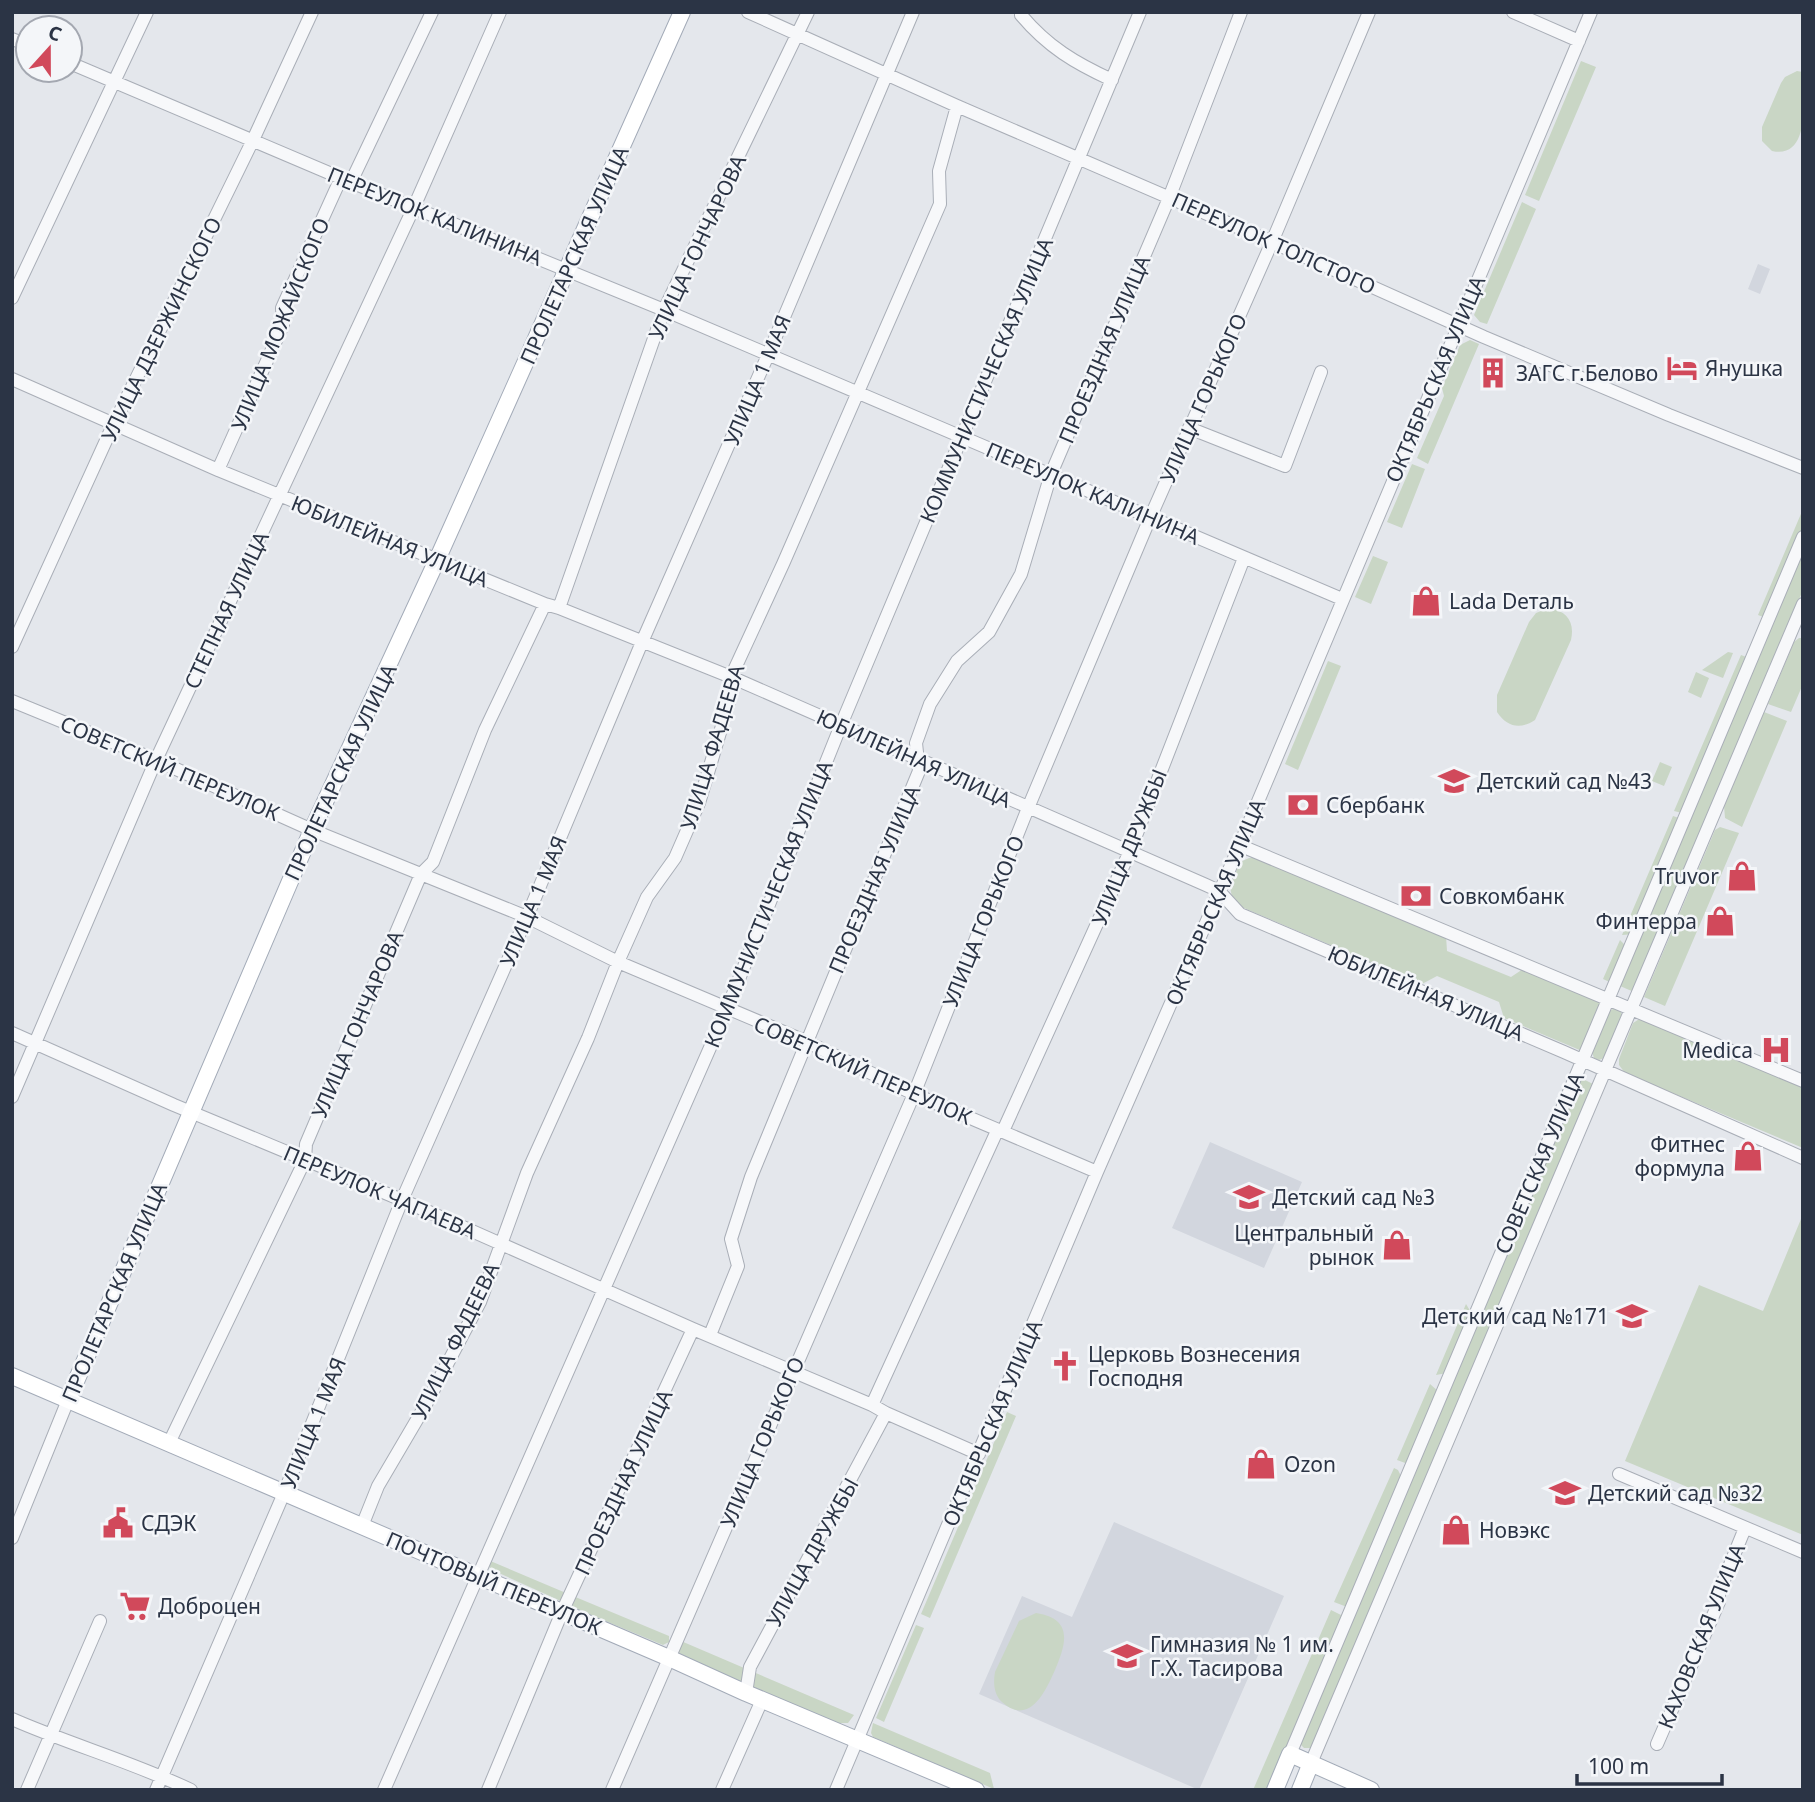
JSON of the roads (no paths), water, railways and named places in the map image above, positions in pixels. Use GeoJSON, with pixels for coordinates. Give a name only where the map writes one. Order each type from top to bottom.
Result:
{"type":"FeatureCollection","features":[{"type":"Feature","properties":{"kind":"main road","name":"ПРОЛЕТАРСКАЯ УЛИЦА"},"geometry":{"type":"LineString","coordinates":[[68,1400],[312,830],[438,560],[682,12]]}},
{"type":"Feature","properties":{"kind":"main road","name":"ПОЧТОВЫЙ ПЕРЕУЛОК"},"geometry":{"type":"LineString","coordinates":[[12,1377],[976,1790]]}},
{"type":"Feature","properties":{"kind":"main road"},"geometry":{"type":"LineString","coordinates":[[1290,1754],[1371,1790]]}},
{"type":"Feature","properties":{"kind":"main road","name":"СОВЕТСКАЯ УЛИЦА"},"geometry":{"type":"LineString","coordinates":[[1275,1790],[1290,1754]]}},
{"type":"Feature","properties":{"kind":"main road","name":"СОВЕТСКАЯ УЛИЦА"},"geometry":{"type":"LineString","coordinates":[[1300,1790],[1311,1763]]}},
{"type":"Feature","properties":{"kind":"street"},"geometry":{"type":"LineString","coordinates":[[12,298],[147,12]]}},
{"type":"Feature","properties":{"kind":"street","name":"УЛИЦА ДЗЕРЖИНСКОГО"},"geometry":{"type":"LineString","coordinates":[[12,647],[114,424],[253,140],[312,12]]}},
{"type":"Feature","properties":{"kind":"street","name":"УЛИЦА МОЖАЙСКОГО"},"geometry":{"type":"LineString","coordinates":[[218,470],[283,325],[282,308],[432,12]]}},
{"type":"Feature","properties":{"kind":"street","name":"СТЕПНАЯ УЛИЦА"},"geometry":{"type":"LineString","coordinates":[[12,1097],[156,760],[414,207],[500,12]]}},
{"type":"Feature","properties":{"kind":"street","name":"ПЕРЕУЛОК ТОЛСТОГО"},"geometry":{"type":"LineString","coordinates":[[748,12],[957,106],[1669,415],[1803,468]]}},
{"type":"Feature","properties":{"kind":"street","name":"УЛИЦА ГОНЧАРОВА"},"geometry":{"type":"LineString","coordinates":[[559,608],[664,310],[808,12]]}},
{"type":"Feature","properties":{"kind":"street","name":"УЛИЦА 1 МАЯ"},"geometry":{"type":"LineString","coordinates":[[156,1790],[284,1493],[402,1200],[768,355],[912,12]]}},
{"type":"Feature","properties":{"kind":"street"},"geometry":{"type":"LineString","coordinates":[[1022,12],[1021,15],[1034,31],[1062,55],[1112,80]]}},
{"type":"Feature","properties":{"kind":"street","name":"КОММУНИСТИЧЕСКАЯ УЛИЦА"},"geometry":{"type":"LineString","coordinates":[[384,1790],[727,1009],[841,725],[1140,12]]}},
{"type":"Feature","properties":{"kind":"street","name":"ПРОЕЗДНАЯ УЛИЦА"},"geometry":{"type":"LineString","coordinates":[[710,1335],[738,1266],[731,1240],[751,1177],[919,771],[916,743],[930,704],[957,661],[989,632],[1021,574],[1051,474],[1169,198],[1241,12]]}},
{"type":"Feature","properties":{"kind":"street","name":"УЛИЦА ГОРЬКОГО"},"geometry":{"type":"LineString","coordinates":[[612,1790],[914,1094],[1028,808],[1150,517],[1272,242],[1369,12]]}},
{"type":"Feature","properties":{"kind":"street"},"geometry":{"type":"LineString","coordinates":[[1513,12],[1579,41]]}},
{"type":"Feature","properties":{"kind":"street","name":"ОКТЯБРЬСКАЯ УЛИЦА"},"geometry":{"type":"LineString","coordinates":[[836,1790],[1591,12]]}},
{"type":"Feature","properties":{"kind":"street","name":"ПЕРЕУЛОК КАЛИНИНА"},"geometry":{"type":"LineString","coordinates":[[84,69],[346,180],[664,310],[1342,599]]}},
{"type":"Feature","properties":{"kind":"street","name":"УЛИЦА ФАДЕЕВА"},"geometry":{"type":"LineString","coordinates":[[362,1526],[378,1486],[425,1406],[480,1302],[527,1174],[588,1038],[618,962],[647,897],[675,858],[699,803],[733,689],[731,677],[940,204],[939,171],[957,106]]}},
{"type":"Feature","properties":{"kind":"street"},"geometry":{"type":"LineString","coordinates":[[1189,428],[1285,466],[1321,372]]}},
{"type":"Feature","properties":{"kind":"street","name":"ЮБИЛЕЙНАЯ УЛИЦА"},"geometry":{"type":"LineString","coordinates":[[12,379],[218,470],[731,677],[917,757],[1220,891],[1240,914],[1803,1158]]}},
{"type":"Feature","properties":{"kind":"street","name":"СОВЕТСКАЯ УЛИЦА"},"geometry":{"type":"LineString","coordinates":[[1290,1754],[1803,537]]}},
{"type":"Feature","properties":{"kind":"street","name":"УЛИЦА ДРУЖБЫ"},"geometry":{"type":"LineString","coordinates":[[872,1405],[1130,851],[1244,558]]}},
{"type":"Feature","properties":{"kind":"street","name":"УЛИЦА ГОНЧАРОВА"},"geometry":{"type":"LineString","coordinates":[[169,1443],[305,1160],[306,1144],[421,874],[433,862],[485,730],[545,604]]}},
{"type":"Feature","properties":{"kind":"street","name":"СОВЕТСКАЯ УЛИЦА"},"geometry":{"type":"LineString","coordinates":[[1311,1763],[1803,604]]}},
{"type":"Feature","properties":{"kind":"street","name":"СОВЕТСКИЙ ПЕРЕУЛОК"},"geometry":{"type":"LineString","coordinates":[[12,701],[156,760],[312,830],[527,916],[618,962],[806,1041],[914,1094],[1097,1172]]}},
{"type":"Feature","properties":{"kind":"street"},"geometry":{"type":"LineString","coordinates":[[1239,845],[1803,1081]]}},
{"type":"Feature","properties":{"kind":"street","name":"ПЕРЕУЛОК ЧАПАЕВА"},"geometry":{"type":"LineString","coordinates":[[12,1033],[402,1200],[979,1454]]}},
{"type":"Feature","properties":{"kind":"street","name":"ПРОЕЗДНАЯ УЛИЦА"},"geometry":{"type":"LineString","coordinates":[[488,1790],[562,1612],[693,1329]]}},
{"type":"Feature","properties":{"kind":"street","name":"ПРОЛЕТАРСКАЯ УЛИЦА"},"geometry":{"type":"LineString","coordinates":[[12,1538],[68,1400]]}},
{"type":"Feature","properties":{"kind":"street","name":"УЛИЦА ДРУЖБЫ"},"geometry":{"type":"LineString","coordinates":[[746,1693],[750,1667],[886,1413]]}},
{"type":"Feature","properties":{"kind":"street"},"geometry":{"type":"LineString","coordinates":[[1619,1474],[1803,1552]]}},
{"type":"Feature","properties":{"kind":"street","name":"КАХОВСКАЯ УЛИЦА"},"geometry":{"type":"LineString","coordinates":[[1657,1744],[1719,1602],[1719,1592],[1745,1528]]}},
{"type":"Feature","properties":{"kind":"street"},"geometry":{"type":"LineString","coordinates":[[27,1790],[100,1621]]}},
{"type":"Feature","properties":{"kind":"street"},"geometry":{"type":"LineString","coordinates":[[722,1790],[762,1700]]}},
{"type":"Feature","properties":{"kind":"street"},"geometry":{"type":"LineString","coordinates":[[12,1719],[51,1737],[162,1776],[191,1790]]}},
{"type":"Feature","properties":{"kind":"place","name":"Янушка"},"geometry":{"type":"Point","coordinates":[1682,368]}},
{"type":"Feature","properties":{"kind":"place","name":"ЗАГС г.Белово"},"geometry":{"type":"Point","coordinates":[1493,373]}},
{"type":"Feature","properties":{"kind":"place","name":"Lada Dеталь"},"geometry":{"type":"Point","coordinates":[1426,601]}},
{"type":"Feature","properties":{"kind":"place","name":"Детский сад №43"},"geometry":{"type":"Point","coordinates":[1454,781]}},
{"type":"Feature","properties":{"kind":"place","name":"Сбербанк"},"geometry":{"type":"Point","coordinates":[1303,805]}},
{"type":"Feature","properties":{"kind":"place","name":"Truvor"},"geometry":{"type":"Point","coordinates":[1742,876]}},
{"type":"Feature","properties":{"kind":"place","name":"Совкомбанк"},"geometry":{"type":"Point","coordinates":[1416,896]}},
{"type":"Feature","properties":{"kind":"place","name":"Финтерра"},"geometry":{"type":"Point","coordinates":[1720,921]}},
{"type":"Feature","properties":{"kind":"place","name":"Mеdica"},"geometry":{"type":"Point","coordinates":[1776,1050]}},
{"type":"Feature","properties":{"kind":"place","name":"Фитнес формула"},"geometry":{"type":"Point","coordinates":[1748,1156]}},
{"type":"Feature","properties":{"kind":"place","name":"Детский сад №3"},"geometry":{"type":"Point","coordinates":[1249,1197]}},
{"type":"Feature","properties":{"kind":"place","name":"Центральный рынок"},"geometry":{"type":"Point","coordinates":[1397,1245]}},
{"type":"Feature","properties":{"kind":"place","name":"Детский сад №171"},"geometry":{"type":"Point","coordinates":[1632,1316]}},
{"type":"Feature","properties":{"kind":"place","name":"Церковь Вознесения Господня"},"geometry":{"type":"Point","coordinates":[1065,1366]}},
{"type":"Feature","properties":{"kind":"place","name":"Ozon"},"geometry":{"type":"Point","coordinates":[1261,1464]}},
{"type":"Feature","properties":{"kind":"place","name":"Детский сад №32"},"geometry":{"type":"Point","coordinates":[1565,1493]}},
{"type":"Feature","properties":{"kind":"place","name":"СДЭК"},"geometry":{"type":"Point","coordinates":[118,1523]}},
{"type":"Feature","properties":{"kind":"place","name":"Новэкс"},"geometry":{"type":"Point","coordinates":[1456,1530]}},
{"type":"Feature","properties":{"kind":"place","name":"Доброцен"},"geometry":{"type":"Point","coordinates":[135,1606]}},
{"type":"Feature","properties":{"kind":"place","name":"Гимназия № 1 им. Г.Х. Тасирова"},"geometry":{"type":"Point","coordinates":[1127,1656]}}]}
